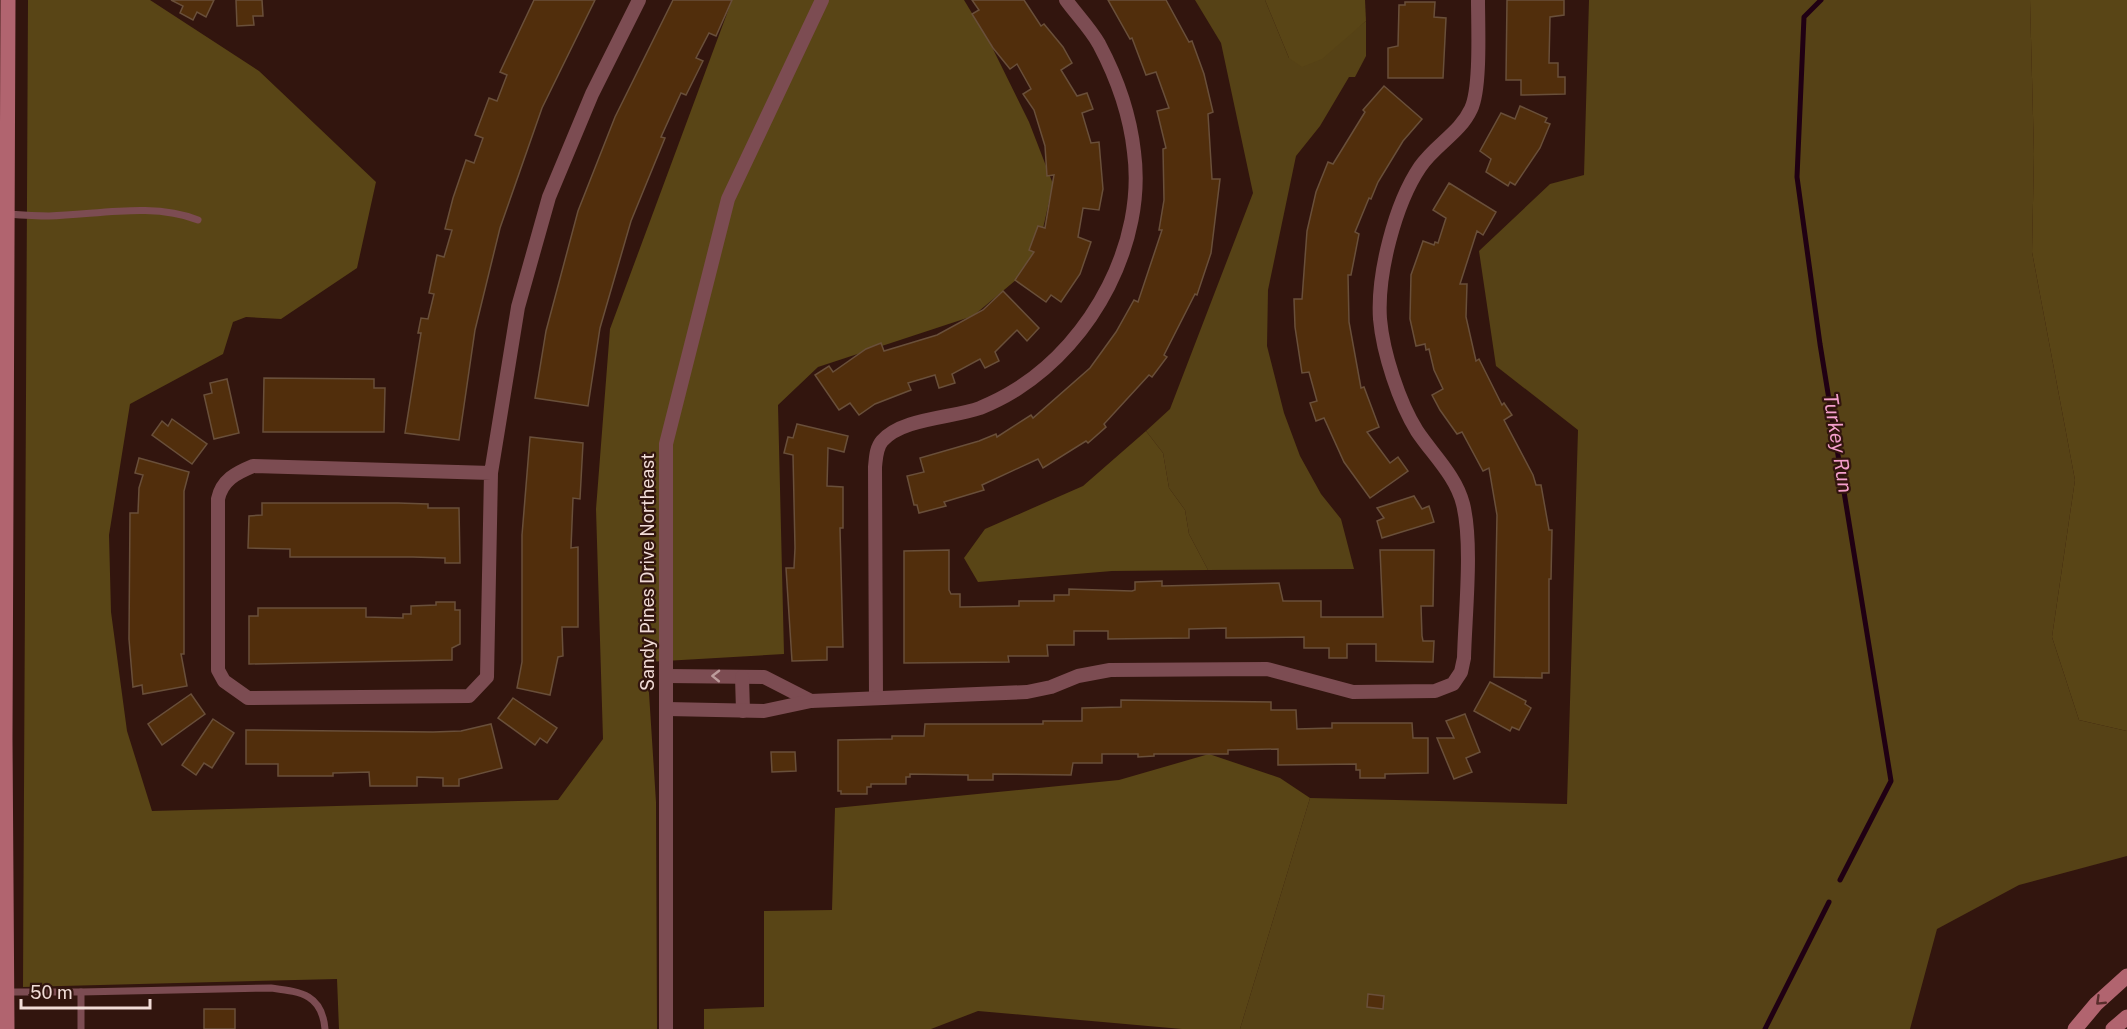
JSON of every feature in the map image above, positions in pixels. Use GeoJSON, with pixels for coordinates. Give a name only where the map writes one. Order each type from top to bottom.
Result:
{"type":"FeatureCollection","features":[{"type":"Feature","properties":{"kind":"street"},"geometry":{"type":"LineString","coordinates":[[7,1029],[3,993],[2,738],[8,0]]}},
{"type":"Feature","properties":{"kind":"street"},"geometry":{"type":"LineString","coordinates":[[490,473],[253,466],[227,479],[220,487],[218,499],[218,670],[224,681],[248,698],[469,696],[487,677],[489,666],[490,473],[518,307],[549,197],[592,94],[639,0]]}},
{"type":"Feature","properties":{"kind":"street","name":"Sandy Pines Drive Northeast"},"geometry":{"type":"LineString","coordinates":[[666,1029],[666,444],[728,199],[822,0]]}},
{"type":"Feature","properties":{"kind":"street"},"geometry":{"type":"LineString","coordinates":[[876,697],[875,466],[881,442],[901,427],[980,407],[1017,389],[1041,371],[1082,329],[1106,294],[1122,253],[1135,184],[1134,152],[1117,84],[1098,42],[1066,0]]}},
{"type":"Feature","properties":{"kind":"street"},"geometry":{"type":"LineString","coordinates":[[667,709],[764,711],[811,701],[1027,692],[1051,687],[1078,676],[1110,670],[1267,669],[1353,692],[1435,691],[1454,684],[1461,672],[1464,658],[1467,527],[1463,503],[1454,482],[1417,430],[1401,400],[1380,320],[1381,279],[1400,210],[1420,166],[1460,127],[1472,107],[1476,78],[1478,0]]}},
{"type":"Feature","properties":{"kind":"street"},"geometry":{"type":"LineString","coordinates":[[666,676],[764,677],[811,701]]}},
{"type":"Feature","properties":{"kind":"street"},"geometry":{"type":"LineString","coordinates":[[742,677],[743,711]]}},
{"type":"Feature","properties":{"kind":"street"},"geometry":{"type":"LineString","coordinates":[[2075,1029],[2096,1004],[2127,976]]}},
{"type":"Feature","properties":{"kind":"street"},"geometry":{"type":"LineString","coordinates":[[2112,1029],[2127,1017]]}},
{"type":"Feature","properties":{"kind":"lane"},"geometry":{"type":"LineString","coordinates":[[7,214],[48,216],[154,212],[184,215],[198,220]]}},
{"type":"Feature","properties":{"kind":"lane"},"geometry":{"type":"LineString","coordinates":[[3,993],[272,988],[301,992],[314,1000],[324,1020],[325,1029]]}},
{"type":"Feature","properties":{"kind":"lane"},"geometry":{"type":"LineString","coordinates":[[81,992],[81,1029]]}},
{"type":"Feature","properties":{"kind":"shaded area"},"geometry":{"type":"Polygon","coordinates":[[[28,0],[150,0],[259,71],[376,182],[357,268],[281,319],[246,317],[233,322],[223,354],[130,404],[109,535],[111,612],[127,731],[152,811],[558,800],[603,739],[596,509],[610,329],[732,0],[964,0],[990,43],[1029,122],[1053,184],[1035,264],[973,316],[818,367],[778,405],[784,654],[647,662],[656,802],[657,1029],[339,1029],[337,979],[23,987],[28,0]]]}},
{"type":"Feature","properties":{"kind":"shaded area"},"geometry":{"type":"Polygon","coordinates":[[[1195,0],[1265,0],[1289,58],[1345,37],[1366,21],[1366,56],[1355,77],[1349,77],[1320,126],[1296,156],[1268,290],[1267,346],[1284,413],[1300,456],[1321,494],[1341,519],[1354,569],[1208,570],[1189,534],[1185,510],[1169,488],[1163,453],[1146,431],[1170,409],[1253,193],[1221,43],[1195,0]]]}},
{"type":"Feature","properties":{"kind":"shaded area"},"geometry":{"type":"Polygon","coordinates":[[[1265,0],[1365,0],[1366,21],[1322,59],[1302,67],[1289,58],[1265,0]]]}},
{"type":"Feature","properties":{"kind":"shaded area"},"geometry":{"type":"Polygon","coordinates":[[[1589,0],[2030,0],[2034,154],[2032,252],[2075,480],[2052,637],[2079,720],[2127,731],[2127,856],[2019,885],[1937,929],[1910,1029],[1240,1029],[1310,798],[1567,804],[1578,430],[1496,366],[1479,251],[1550,184],[1584,175],[1589,0]]]}},
{"type":"Feature","properties":{"kind":"shaded area"},"geometry":{"type":"Polygon","coordinates":[[[2030,0],[2127,0],[2127,731],[2079,720],[2052,637],[2075,480],[2032,252],[2034,154],[2030,0]]]}},
{"type":"Feature","properties":{"kind":"shaded area"},"geometry":{"type":"Polygon","coordinates":[[[1146,431],[1163,453],[1169,488],[1185,510],[1189,534],[1208,570],[1112,571],[978,582],[964,558],[985,529],[1083,486],[1146,431]]]}},
{"type":"Feature","properties":{"kind":"shaded area"},"geometry":{"type":"Polygon","coordinates":[[[1209,754],[1280,778],[1310,798],[1240,1029],[1182,1029],[978,1011],[931,1029],[704,1029],[704,1009],[764,1007],[764,911],[832,910],[835,808],[1119,780],[1209,754]]]}},
{"type":"Feature","properties":{"kind":"building"},"geometry":{"type":"Polygon","coordinates":[[[171,0],[214,0],[206,17],[197,12],[193,20],[180,13],[183,6],[171,0]]]}},
{"type":"Feature","properties":{"kind":"building"},"geometry":{"type":"Polygon","coordinates":[[[236,0],[262,0],[263,16],[253,16],[254,25],[237,26],[236,0]]]}},
{"type":"Feature","properties":{"kind":"building"},"geometry":{"type":"Polygon","coordinates":[[[534,0],[595,0],[542,108],[500,228],[475,330],[459,440],[405,433],[421,333],[418,333],[421,318],[428,319],[434,294],[429,293],[437,255],[444,257],[452,230],[445,229],[453,198],[466,160],[474,163],[483,138],[475,135],[489,98],[497,101],[507,75],[500,72],[534,0]]]}},
{"type":"Feature","properties":{"kind":"building"},"geometry":{"type":"Polygon","coordinates":[[[673,0],[732,0],[716,36],[709,33],[696,58],[703,61],[686,95],[681,93],[661,137],[665,138],[631,221],[600,328],[588,406],[535,398],[546,331],[578,211],[615,117],[673,0]]]}},
{"type":"Feature","properties":{"kind":"building"},"geometry":{"type":"Polygon","coordinates":[[[972,0],[1024,0],[1041,26],[1044,24],[1063,47],[1072,63],[1061,70],[1077,96],[1087,93],[1093,109],[1082,113],[1091,143],[1099,142],[1103,189],[1099,210],[1083,208],[1078,237],[1091,242],[1080,274],[1061,302],[1051,295],[1046,302],[1015,280],[1034,252],[1029,250],[1038,226],[1045,228],[1054,175],[1047,176],[1045,146],[1034,110],[1023,94],[1031,89],[1017,64],[1010,69],[993,48],[972,14],[979,10],[972,0]]]}},
{"type":"Feature","properties":{"kind":"building"},"geometry":{"type":"Polygon","coordinates":[[[1108,0],[1166,0],[1189,42],[1192,41],[1204,74],[1213,112],[1208,114],[1212,179],[1220,179],[1211,253],[1197,295],[1195,294],[1164,355],[1167,357],[1152,377],[1149,375],[1104,424],[1106,427],[1088,443],[1086,441],[1043,468],[1038,459],[982,485],[984,490],[944,502],[946,506],[919,513],[917,505],[914,505],[907,476],[924,472],[920,458],[996,434],[997,437],[1031,415],[1033,418],[1090,368],[1116,332],[1134,300],[1138,302],[1162,230],[1159,230],[1164,200],[1163,149],[1166,148],[1157,111],[1169,108],[1156,72],[1146,75],[1132,38],[1130,39],[1108,0]]]}},
{"type":"Feature","properties":{"kind":"building"},"geometry":{"type":"Polygon","coordinates":[[[1507,0],[1564,0],[1564,15],[1550,17],[1549,63],[1558,63],[1558,77],[1565,77],[1565,94],[1521,95],[1521,80],[1506,80],[1507,0]]]}},
{"type":"Feature","properties":{"kind":"building"},"geometry":{"type":"Polygon","coordinates":[[[1405,2],[1435,2],[1434,17],[1446,18],[1443,78],[1388,78],[1388,48],[1398,46],[1399,5],[1405,5],[1405,2]]]}},
{"type":"Feature","properties":{"kind":"building"},"geometry":{"type":"Polygon","coordinates":[[[1384,86],[1422,119],[1403,141],[1378,182],[1371,199],[1369,198],[1355,232],[1359,234],[1351,275],[1348,275],[1349,322],[1361,388],[1364,387],[1379,427],[1367,432],[1390,463],[1398,457],[1408,471],[1370,498],[1344,462],[1324,418],[1316,421],[1310,403],[1317,401],[1309,372],[1302,373],[1295,327],[1294,299],[1302,299],[1307,231],[1316,192],[1328,162],[1333,164],[1365,112],[1363,110],[1384,86]]]}},
{"type":"Feature","properties":{"kind":"building"},"geometry":{"type":"Polygon","coordinates":[[[1520,106],[1547,118],[1545,122],[1550,124],[1540,148],[1515,185],[1510,182],[1508,186],[1486,172],[1491,159],[1480,151],[1501,113],[1515,119],[1520,106]]]}},
{"type":"Feature","properties":{"kind":"building"},"geometry":{"type":"Polygon","coordinates":[[[1449,183],[1496,212],[1483,235],[1477,231],[1460,284],[1467,284],[1466,317],[1476,361],[1479,359],[1502,405],[1504,403],[1512,415],[1504,420],[1536,485],[1541,485],[1549,530],[1552,530],[1551,579],[1549,579],[1549,673],[1542,673],[1542,678],[1494,677],[1497,515],[1489,468],[1483,471],[1462,432],[1457,434],[1432,395],[1443,389],[1434,370],[1429,349],[1426,350],[1425,344],[1416,346],[1410,319],[1411,275],[1423,241],[1434,245],[1435,242],[1438,243],[1446,218],[1433,210],[1449,183]]]}},
{"type":"Feature","properties":{"kind":"building"},"geometry":{"type":"Polygon","coordinates":[[[1003,291],[1039,328],[1027,341],[1017,330],[995,352],[999,361],[985,368],[980,359],[952,374],[955,383],[939,388],[935,375],[908,383],[911,390],[875,404],[859,415],[850,403],[839,410],[815,375],[829,366],[833,372],[866,349],[881,343],[884,351],[937,335],[983,310],[1003,291]]]}},
{"type":"Feature","properties":{"kind":"building"},"geometry":{"type":"Polygon","coordinates":[[[264,378],[374,379],[374,388],[385,388],[384,432],[263,432],[264,378]]]}},
{"type":"Feature","properties":{"kind":"building"},"geometry":{"type":"Polygon","coordinates":[[[227,379],[239,433],[214,439],[204,395],[212,393],[210,383],[227,379]]]}},
{"type":"Feature","properties":{"kind":"building"},"geometry":{"type":"Polygon","coordinates":[[[172,419],[207,444],[192,464],[152,435],[162,421],[168,426],[172,419]]]}},
{"type":"Feature","properties":{"kind":"building"},"geometry":{"type":"Polygon","coordinates":[[[797,424],[848,436],[844,452],[828,448],[827,486],[843,487],[843,528],[840,528],[843,647],[827,647],[827,660],[792,661],[786,568],[794,568],[793,455],[784,453],[788,437],[793,438],[797,424]]]}},
{"type":"Feature","properties":{"kind":"building"},"geometry":{"type":"Polygon","coordinates":[[[530,437],[583,443],[580,499],[573,498],[571,548],[578,547],[578,627],[562,627],[563,656],[558,657],[550,695],[517,688],[522,662],[522,535],[530,437]]]}},
{"type":"Feature","properties":{"kind":"building"},"geometry":{"type":"Polygon","coordinates":[[[139,458],[189,472],[184,491],[184,654],[181,654],[187,686],[143,694],[142,685],[133,687],[129,639],[130,513],[138,513],[139,488],[143,475],[135,473],[139,458]]]}},
{"type":"Feature","properties":{"kind":"building"},"geometry":{"type":"Polygon","coordinates":[[[1414,496],[1422,509],[1429,506],[1434,522],[1382,538],[1377,521],[1384,518],[1377,508],[1414,496]]]}},
{"type":"Feature","properties":{"kind":"building"},"geometry":{"type":"Polygon","coordinates":[[[262,503],[398,503],[428,504],[428,508],[459,508],[460,563],[445,563],[445,558],[290,557],[290,549],[248,548],[249,516],[262,515],[262,503]]]}},
{"type":"Feature","properties":{"kind":"building"},"geometry":{"type":"Polygon","coordinates":[[[949,550],[949,590],[951,594],[960,594],[960,607],[1019,606],[1019,601],[1054,601],[1054,595],[1069,595],[1069,589],[1132,591],[1135,590],[1135,582],[1162,581],[1162,586],[1279,583],[1283,601],[1321,601],[1321,617],[1383,617],[1380,550],[1434,550],[1433,606],[1421,606],[1423,641],[1434,641],[1433,662],[1376,661],[1376,644],[1347,644],[1347,658],[1329,658],[1329,648],[1304,648],[1304,637],[1226,638],[1226,628],[1189,629],[1189,638],[1108,639],[1108,631],[1074,631],[1074,645],[1047,645],[1048,656],[1008,656],[1009,662],[904,663],[904,551],[949,550]]]}},
{"type":"Feature","properties":{"kind":"building"},"geometry":{"type":"Polygon","coordinates":[[[436,602],[455,602],[455,610],[460,610],[460,644],[452,648],[452,660],[249,664],[249,616],[258,616],[258,608],[366,608],[366,617],[403,618],[403,614],[411,614],[411,606],[436,605],[436,602]]]}},
{"type":"Feature","properties":{"kind":"building"},"geometry":{"type":"Polygon","coordinates":[[[1490,682],[1526,701],[1525,704],[1531,708],[1519,730],[1512,727],[1510,731],[1474,711],[1490,682]]]}},
{"type":"Feature","properties":{"kind":"building"},"geometry":{"type":"Polygon","coordinates":[[[191,694],[205,714],[162,745],[148,724],[191,694]]]}},
{"type":"Feature","properties":{"kind":"building"},"geometry":{"type":"Polygon","coordinates":[[[513,698],[557,728],[547,743],[540,738],[535,745],[498,718],[513,698]]]}},
{"type":"Feature","properties":{"kind":"building"},"geometry":{"type":"Polygon","coordinates":[[[1121,700],[1271,702],[1271,710],[1296,710],[1297,729],[1332,728],[1332,723],[1412,723],[1413,738],[1428,738],[1428,773],[1385,774],[1385,778],[1360,778],[1360,770],[1356,770],[1356,764],[1278,765],[1278,749],[1228,750],[1228,754],[1154,754],[1154,756],[1138,757],[1138,754],[1102,754],[1102,763],[1073,763],[1071,775],[993,774],[993,780],[968,780],[968,775],[910,774],[910,777],[906,777],[906,784],[871,784],[871,787],[867,787],[867,794],[841,794],[841,791],[838,791],[838,740],[924,736],[925,724],[1043,724],[1043,721],[1082,721],[1082,708],[1121,707],[1121,700]]]}},
{"type":"Feature","properties":{"kind":"building"},"geometry":{"type":"Polygon","coordinates":[[[1465,714],[1480,752],[1466,758],[1472,772],[1454,779],[1437,738],[1454,738],[1446,721],[1465,714]]]}},
{"type":"Feature","properties":{"kind":"building"},"geometry":{"type":"Polygon","coordinates":[[[213,719],[234,733],[212,768],[204,763],[196,775],[182,765],[213,719]]]}},
{"type":"Feature","properties":{"kind":"building"},"geometry":{"type":"Polygon","coordinates":[[[491,724],[502,768],[459,779],[459,786],[443,786],[443,778],[417,777],[417,786],[370,786],[369,772],[333,773],[333,776],[278,776],[278,764],[246,764],[246,730],[433,732],[461,731],[491,724]]]}},
{"type":"Feature","properties":{"kind":"building"},"geometry":{"type":"Polygon","coordinates":[[[771,752],[795,752],[796,771],[772,772],[771,752]]]}},
{"type":"Feature","properties":{"kind":"building"},"geometry":{"type":"Polygon","coordinates":[[[1368,994],[1384,996],[1383,1009],[1367,1007],[1368,994]]]}},
{"type":"Feature","properties":{"kind":"building"},"geometry":{"type":"Polygon","coordinates":[[[204,1009],[235,1009],[235,1029],[204,1029],[204,1009]]]}},
{"type":"Feature","properties":{"kind":"waterway","name":"Turkey Run"},"geometry":{"type":"LineString","coordinates":[[1821,0],[1804,17],[1797,177],[1820,344],[1891,781],[1840,880]]}},
{"type":"Feature","properties":{"kind":"waterway","name":"Turkey Run"},"geometry":{"type":"LineString","coordinates":[[1765,1029],[1829,902]]}}]}
